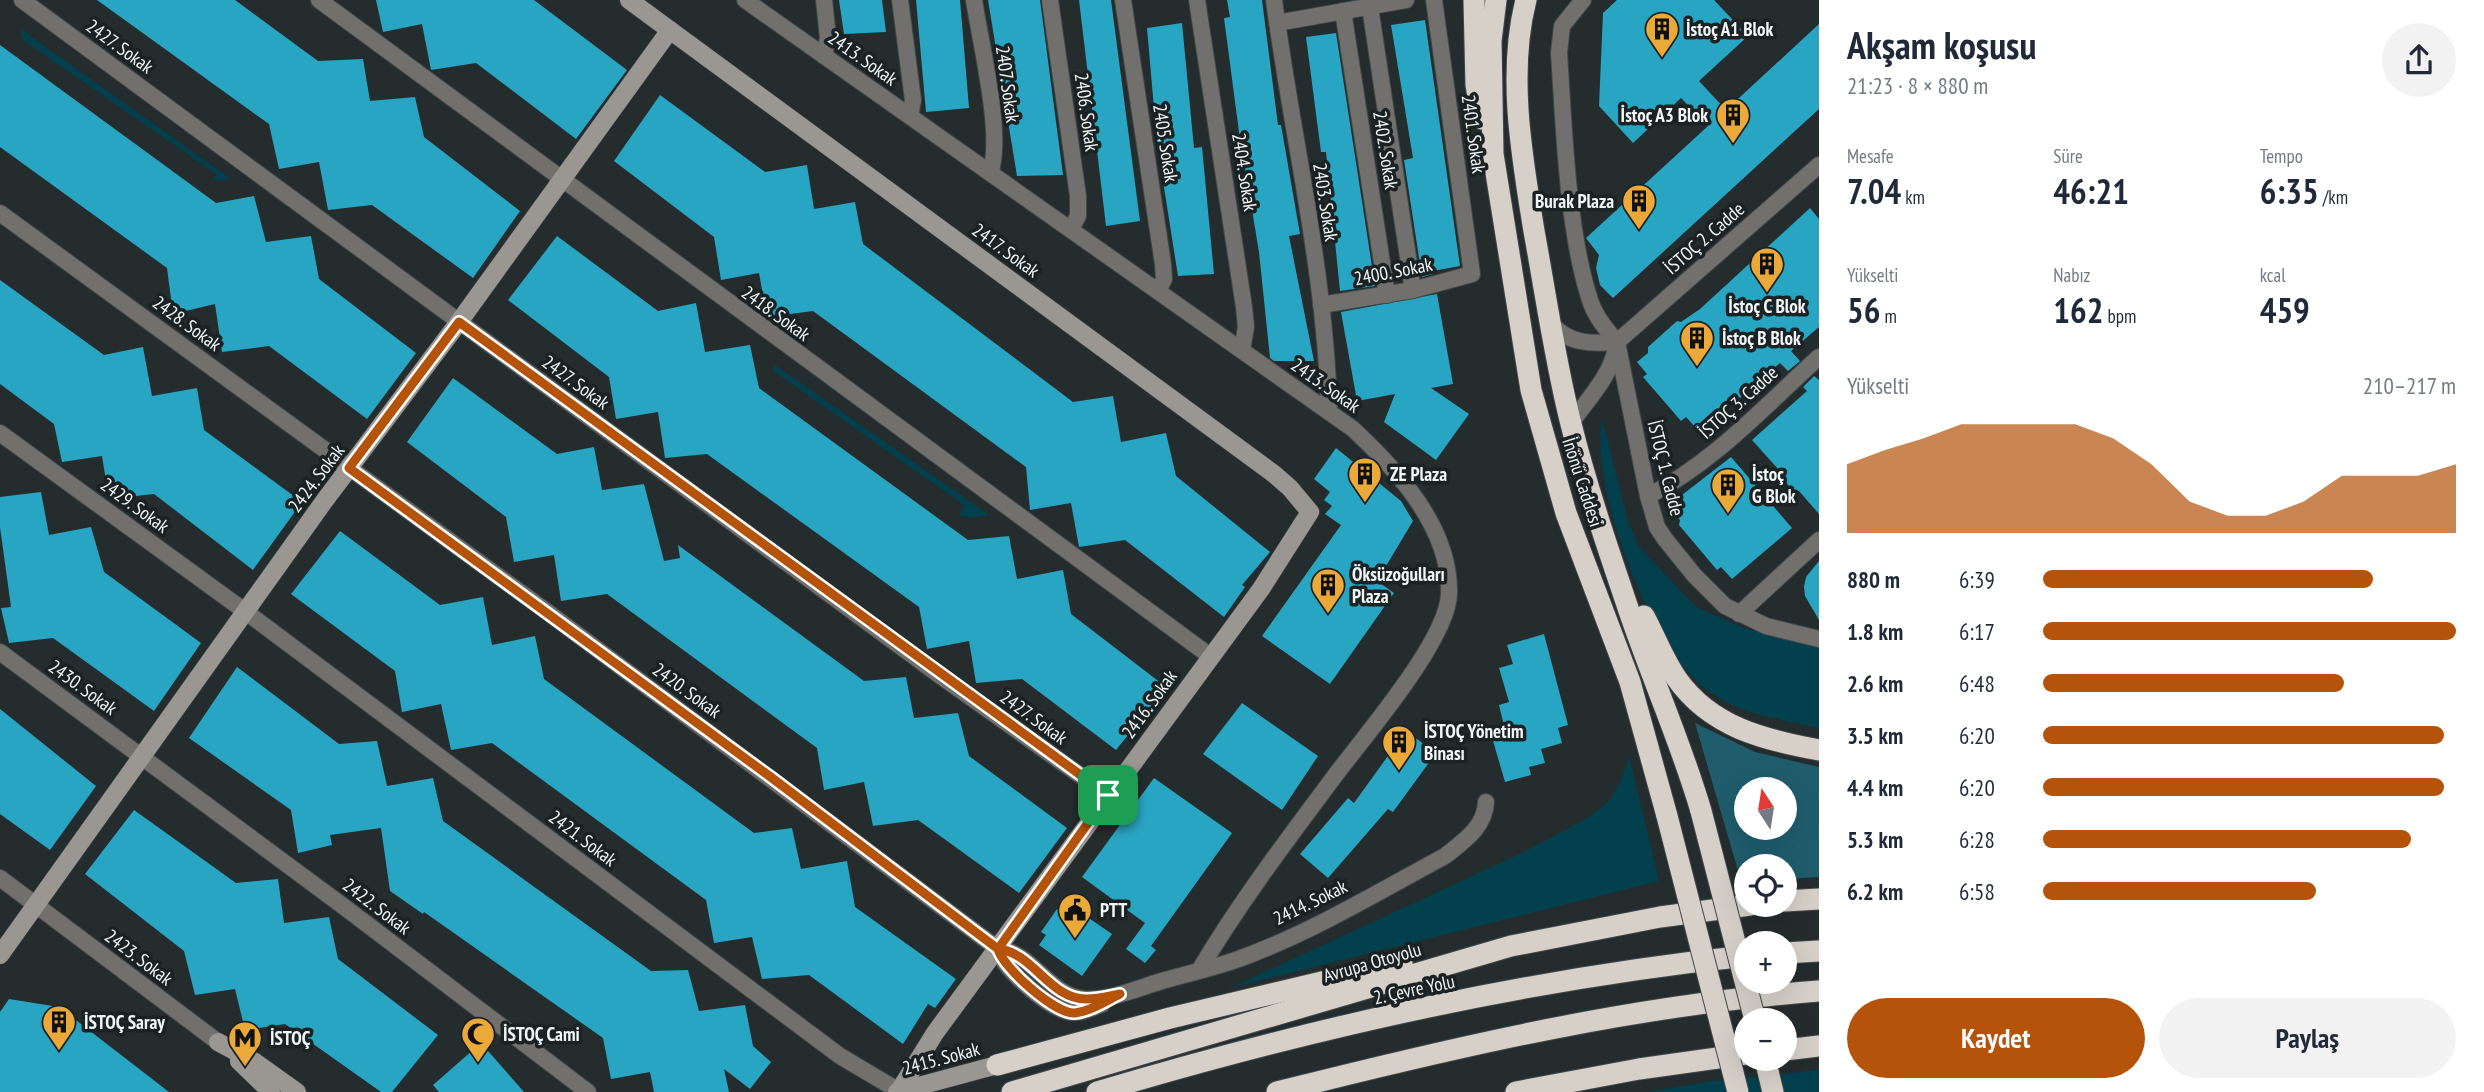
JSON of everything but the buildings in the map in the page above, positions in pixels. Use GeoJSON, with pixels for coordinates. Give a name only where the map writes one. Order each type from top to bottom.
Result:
{"type":"FeatureCollection","features":[{"type":"Feature","properties":{"kind":"highway"},"geometry":{"type":"LineString","coordinates":[[1474,0],[1476,85],[1483,126],[1493,154]]}},
{"type":"Feature","properties":{"kind":"highway"},"geometry":{"type":"LineString","coordinates":[[1493,154],[1491,41],[1496,0]]}},
{"type":"Feature","properties":{"kind":"highway"},"geometry":{"type":"LineString","coordinates":[[1519,0],[1517,76],[1521,130],[1549,321],[1571,423],[1625,601],[1676,733],[1701,811],[1752,1008]]}},
{"type":"Feature","properties":{"kind":"highway"},"geometry":{"type":"LineString","coordinates":[[1519,26],[1526,0]]}},
{"type":"Feature","properties":{"kind":"highway","name":"İnönü Caddesi"},"geometry":{"type":"LineString","coordinates":[[1493,154],[1521,339],[1534,402],[1566,513],[1630,682],[1738,1092]]}},
{"type":"Feature","properties":{"kind":"highway"},"geometry":{"type":"LineString","coordinates":[[1615,565],[1677,680],[1700,704],[1738,730],[1776,742],[1819,750]]}},
{"type":"Feature","properties":{"kind":"highway"},"geometry":{"type":"LineString","coordinates":[[1797,900],[1819,899]]}},
{"type":"Feature","properties":{"kind":"highway","name":"Avrupa Otoyolu"},"geometry":{"type":"LineString","coordinates":[[1012,1092],[1511,946],[1660,917],[1734,907]]}},
{"type":"Feature","properties":{"kind":"highway"},"geometry":{"type":"LineString","coordinates":[[996,1065],[1170,1018],[1460,950],[1511,946]]}},
{"type":"Feature","properties":{"kind":"highway"},"geometry":{"type":"LineString","coordinates":[[1797,952],[1819,951]]}},
{"type":"Feature","properties":{"kind":"highway","name":"2. Çevre Yolu"},"geometry":{"type":"LineString","coordinates":[[1097,1092],[1231,1054],[1460,1002],[1673,964],[1734,957]]}},
{"type":"Feature","properties":{"kind":"highway"},"geometry":{"type":"LineString","coordinates":[[1277,1092],[1566,1024],[1653,1008],[1819,991]]}},
{"type":"Feature","properties":{"kind":"highway"},"geometry":{"type":"LineString","coordinates":[[1797,1049],[1819,1046]]}},
{"type":"Feature","properties":{"kind":"highway"},"geometry":{"type":"LineString","coordinates":[[1516,1092],[1639,1069],[1734,1056]]}},
{"type":"Feature","properties":{"kind":"highway"},"geometry":{"type":"LineString","coordinates":[[1768,1071],[1773,1092]]}},
{"type":"Feature","properties":{"kind":"street","name":"2427. Sokak"},"geometry":{"type":"LineString","coordinates":[[22,0],[1108,795]]}},
{"type":"Feature","properties":{"kind":"street","name":"2418. Sokak"},"geometry":{"type":"LineString","coordinates":[[319,0],[1210,656]]}},
{"type":"Feature","properties":{"kind":"street","name":"2417. Sokak"},"geometry":{"type":"LineString","coordinates":[[629,0],[1252,458],[1290,488],[1310,512]]}},
{"type":"Feature","properties":{"kind":"street","name":"2413. Sokak"},"geometry":{"type":"LineString","coordinates":[[745,0],[1329,412],[1377,451],[1421,505],[1447,578],[1447,615],[1419,661],[1261,876],[1200,970]]}},
{"type":"Feature","properties":{"kind":"street"},"geometry":{"type":"LineString","coordinates":[[824,0],[828,38],[824,56]]}},
{"type":"Feature","properties":{"kind":"street"},"geometry":{"type":"LineString","coordinates":[[900,0],[913,100],[910,117]]}},
{"type":"Feature","properties":{"kind":"street","name":"2407. Sokak"},"geometry":{"type":"LineString","coordinates":[[974,0],[994,136],[995,161],[990,173]]}},
{"type":"Feature","properties":{"kind":"street","name":"2406. Sokak"},"geometry":{"type":"LineString","coordinates":[[1050,0],[1079,196],[1078,216],[1071,229]]}},
{"type":"Feature","properties":{"kind":"street","name":"2405. Sokak"},"geometry":{"type":"LineString","coordinates":[[1123,0],[1163,264],[1164,279],[1158,291]]}},
{"type":"Feature","properties":{"kind":"street","name":"2404. Sokak"},"geometry":{"type":"LineString","coordinates":[[1197,0],[1245,317],[1242,350]]}},
{"type":"Feature","properties":{"kind":"street","name":"2403. Sokak"},"geometry":{"type":"LineString","coordinates":[[1274,0],[1321,305],[1328,370],[1329,412]]}},
{"type":"Feature","properties":{"kind":"street"},"geometry":{"type":"LineString","coordinates":[[1277,23],[1406,0]]}},
{"type":"Feature","properties":{"kind":"street","name":"2401. Sokak"},"geometry":{"type":"LineString","coordinates":[[1434,0],[1472,274]]}},
{"type":"Feature","properties":{"kind":"street"},"geometry":{"type":"LineString","coordinates":[[1583,0],[1562,26],[1559,53],[1563,115],[1578,248],[1589,299],[1600,321],[1617,342]]}},
{"type":"Feature","properties":{"kind":"street","name":"2402. Sokak"},"geometry":{"type":"LineString","coordinates":[[1370,7],[1413,290]]}},
{"type":"Feature","properties":{"kind":"street","name":"2402. Sokak"},"geometry":{"type":"LineString","coordinates":[[1343,11],[1387,295]]}},
{"type":"Feature","properties":{"kind":"street","name":"2424. Sokak"},"geometry":{"type":"LineString","coordinates":[[0,955],[140,755],[670,30]]}},
{"type":"Feature","properties":{"kind":"street","name":"İSTOÇ 2. Cadde"},"geometry":{"type":"LineString","coordinates":[[1617,342],[1816,175]]}},
{"type":"Feature","properties":{"kind":"street","name":"2428. Sokak"},"geometry":{"type":"LineString","coordinates":[[0,213],[349,468]]}},
{"type":"Feature","properties":{"kind":"street","name":"2400. Sokak"},"geometry":{"type":"LineString","coordinates":[[1321,305],[1413,290],[1472,274]]}},
{"type":"Feature","properties":{"kind":"street"},"geometry":{"type":"LineString","coordinates":[[1549,321],[1559,333],[1575,341],[1617,342]]}},
{"type":"Feature","properties":{"kind":"street"},"geometry":{"type":"LineString","coordinates":[[1571,423],[1612,363],[1617,342]]}},
{"type":"Feature","properties":{"kind":"street","name":"İSTOÇ 1. Cadde"},"geometry":{"type":"LineString","coordinates":[[1617,342],[1648,496],[1657,527],[1680,559],[1725,606],[1766,626],[1819,639]]}},
{"type":"Feature","properties":{"kind":"street","name":"İSTOÇ 3. Cadde"},"geometry":{"type":"LineString","coordinates":[[1648,496],[1677,481],[1704,461],[1819,358]]}},
{"type":"Feature","properties":{"kind":"street","name":"2429. Sokak"},"geometry":{"type":"LineString","coordinates":[[0,433],[246,612]]}},
{"type":"Feature","properties":{"kind":"street","name":"2420. Sokak"},"geometry":{"type":"LineString","coordinates":[[349,468],[772,778],[998,949],[1007,950],[1019,957],[1066,995],[1086,999],[1120,994]]}},
{"type":"Feature","properties":{"kind":"street","name":"2416. Sokak"},"geometry":{"type":"LineString","coordinates":[[898,1092],[935,1033],[1261,589],[1310,512]]}},
{"type":"Feature","properties":{"kind":"street"},"geometry":{"type":"LineString","coordinates":[[1738,614],[1819,540]]}},
{"type":"Feature","properties":{"kind":"street","name":"2421. Sokak"},"geometry":{"type":"LineString","coordinates":[[246,612],[840,1056],[898,1092]]}},
{"type":"Feature","properties":{"kind":"street","name":"2430. Sokak"},"geometry":{"type":"LineString","coordinates":[[0,652],[140,755]]}},
{"type":"Feature","properties":{"kind":"street","name":"2422. Sokak"},"geometry":{"type":"LineString","coordinates":[[140,755],[588,1092]]}},
{"type":"Feature","properties":{"kind":"street","name":"2414. Sokak"},"geometry":{"type":"LineString","coordinates":[[1120,994],[1244,957],[1446,856],[1485,817],[1486,802]]}},
{"type":"Feature","properties":{"kind":"street","name":"2423. Sokak"},"geometry":{"type":"LineString","coordinates":[[0,878],[218,1042]]}},
{"type":"Feature","properties":{"kind":"street"},"geometry":{"type":"LineString","coordinates":[[218,1042],[271,1092]]}},
{"type":"Feature","properties":{"kind":"street"},"geometry":{"type":"LineString","coordinates":[[218,1042],[255,1062],[296,1092]]}},
{"type":"Feature","properties":{"kind":"street","name":"2415. Sokak"},"geometry":{"type":"LineString","coordinates":[[898,1092],[996,1065]]}},
{"type":"Feature","properties":{"kind":"shaded area"},"geometry":{"type":"Polygon","coordinates":[[[19,28],[231,179],[213,181],[216,174],[23,40],[19,28]]]}},
{"type":"Feature","properties":{"kind":"shaded area"},"geometry":{"type":"Polygon","coordinates":[[[775,365],[989,515],[970,518],[960,515],[964,505],[772,370],[775,365]]]}},
{"type":"Feature","properties":{"kind":"shaded area"},"geometry":{"type":"Polygon","coordinates":[[[1602,419],[1629,524],[1639,547],[1696,607],[1746,629],[1819,648],[1819,728],[1734,706],[1708,691],[1686,670],[1665,640],[1646,604],[1615,525],[1605,485],[1601,449],[1602,419]]]}},
{"type":"Feature","properties":{"kind":"shaded area"},"geometry":{"type":"Polygon","coordinates":[[[1695,723],[1755,752],[1819,767],[1819,877],[1797,878],[1797,854],[1734,854],[1734,857],[1695,723]]]}},
{"type":"Feature","properties":{"kind":"shaded area"},"geometry":{"type":"Polygon","coordinates":[[[1629,756],[1659,881],[1230,988],[1524,852],[1576,824],[1609,800],[1620,782],[1629,756]]]}},
{"type":"Feature","properties":{"kind":"shaded area"},"geometry":{"type":"Polygon","coordinates":[[[1819,1070],[1819,1092],[1648,1092],[1712,1081],[1819,1070]]]}},
{"type":"Feature","properties":{"kind":"place","name":"İstoç A1 Blok"},"geometry":{"type":"Point","coordinates":[1662,59]}},
{"type":"Feature","properties":{"kind":"place","name":"İstoç A3 Blok"},"geometry":{"type":"Point","coordinates":[1733,145]}},
{"type":"Feature","properties":{"kind":"place","name":"Burak Plaza"},"geometry":{"type":"Point","coordinates":[1639,231]}},
{"type":"Feature","properties":{"kind":"place","name":"İstoç C Blok"},"geometry":{"type":"Point","coordinates":[1767,294]}},
{"type":"Feature","properties":{"kind":"place","name":"İstoç B Blok"},"geometry":{"type":"Point","coordinates":[1697,368]}},
{"type":"Feature","properties":{"kind":"place","name":"ZE Plaza"},"geometry":{"type":"Point","coordinates":[1365,504]}},
{"type":"Feature","properties":{"kind":"place","name":"İstoç G Blok"},"geometry":{"type":"Point","coordinates":[1728,515]}},
{"type":"Feature","properties":{"kind":"place","name":"Öksüzoğulları Plaza"},"geometry":{"type":"Point","coordinates":[1328,615]}},
{"type":"Feature","properties":{"kind":"place","name":"İSTOÇ Yönetim Binası"},"geometry":{"type":"Point","coordinates":[1399,772]}},
{"type":"Feature","properties":{"kind":"place","name":"PTT"},"geometry":{"type":"Point","coordinates":[1075,940]}},
{"type":"Feature","properties":{"kind":"place","name":"İSTOÇ Saray"},"geometry":{"type":"Point","coordinates":[59,1052]}},
{"type":"Feature","properties":{"kind":"place","name":"İSTOÇ Cami"},"geometry":{"type":"Point","coordinates":[478,1064]}},
{"type":"Feature","properties":{"kind":"place","name":"İSTOÇ"},"geometry":{"type":"Point","coordinates":[245,1068]}},
{"type":"Feature","properties":{"kind":"route"},"geometry":{"type":"LineString","coordinates":[[1108,795],[971,698],[459,322],[349,468],[772,778],[998,949],[1007,950],[1019,957],[1066,995],[1086,999],[1120,994],[1099,1006],[1073,1013],[1059,1009],[1038,994],[1006,965],[998,949],[1108,795]]}}]}
